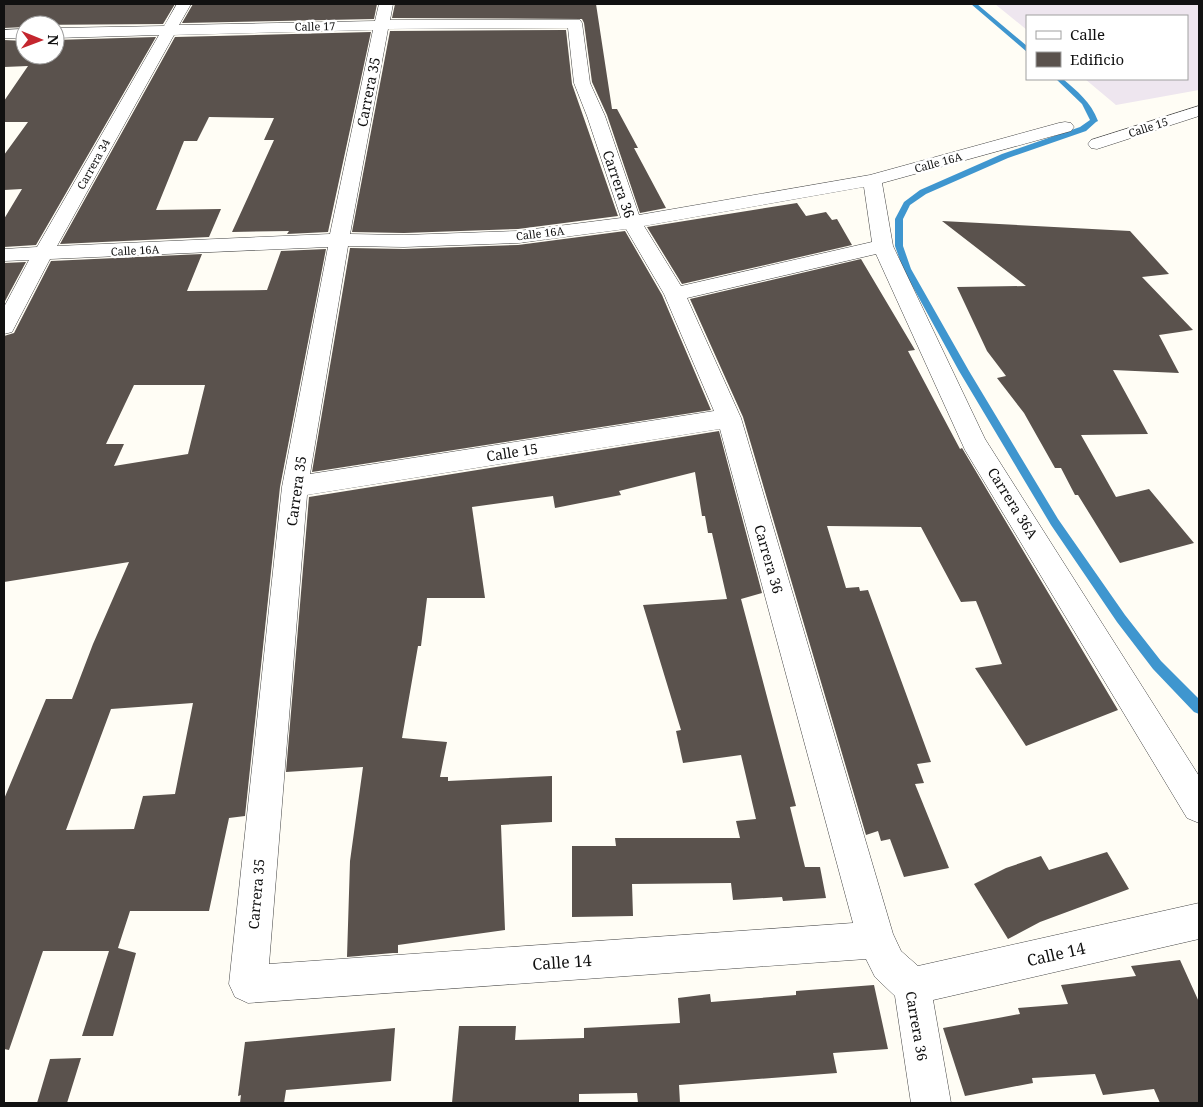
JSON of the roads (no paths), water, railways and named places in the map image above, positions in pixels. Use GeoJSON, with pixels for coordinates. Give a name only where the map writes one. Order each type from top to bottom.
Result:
{"type":"FeatureCollection","features":[{"type":"Feature","properties":{"kind":"street","name":"Carrera 34"},"geometry":{"type":"LineString","coordinates":[[4,327],[42,254],[168,29],[184,4]]}},
{"type":"Feature","properties":{"kind":"street","name":"Calle 17"},"geometry":{"type":"LineString","coordinates":[[65,33],[168,29],[383,14],[575,23]]}},
{"type":"Feature","properties":{"kind":"street","name":"Carrera 35"},"geometry":{"type":"LineString","coordinates":[[248,984],[295,487],[339,240],[383,14]]}},
{"type":"Feature","properties":{"kind":"street","name":"Carrera 36"},"geometry":{"type":"LineString","coordinates":[[575,23],[577,61],[586,101],[596,116],[632,222],[675,294],[729,418],[876,940],[888,964],[912,986],[931,1103]]}},
{"type":"Feature","properties":{"kind":"street","name":"Calle 15"},"geometry":{"type":"LineString","coordinates":[[1097,144],[1199,111]]}},
{"type":"Feature","properties":{"kind":"street","name":"Calle 16A"},"geometry":{"type":"LineString","coordinates":[[4,255],[339,240],[404,241],[518,237],[632,222],[872,180],[1065,127]]}},
{"type":"Feature","properties":{"kind":"street","name":"Carrera 36A"},"geometry":{"type":"LineString","coordinates":[[872,180],[883,246],[974,443],[1199,806]]}},
{"type":"Feature","properties":{"kind":"street"},"geometry":{"type":"LineString","coordinates":[[675,294],[883,246]]}},
{"type":"Feature","properties":{"kind":"street","name":"Calle 15"},"geometry":{"type":"LineString","coordinates":[[295,487],[729,418]]}},
{"type":"Feature","properties":{"kind":"street","name":"Calle 14"},"geometry":{"type":"LineString","coordinates":[[912,986],[1199,921]]}},
{"type":"Feature","properties":{"kind":"street","name":"Calle 14"},"geometry":{"type":"LineString","coordinates":[[248,984],[876,940]]}},
{"type":"Feature","properties":{"kind":"waterway"},"geometry":{"type":"LineString","coordinates":[[974,4],[1026,49]]}},
{"type":"Feature","properties":{"kind":"waterway"},"geometry":{"type":"LineString","coordinates":[[1060,80],[1084,103],[1092,114],[1094,121],[1083,129],[1005,156],[923,192],[907,204],[899,219],[899,246],[907,269],[964,371],[1054,522],[1121,619],[1157,665],[1199,708]]}}]}
